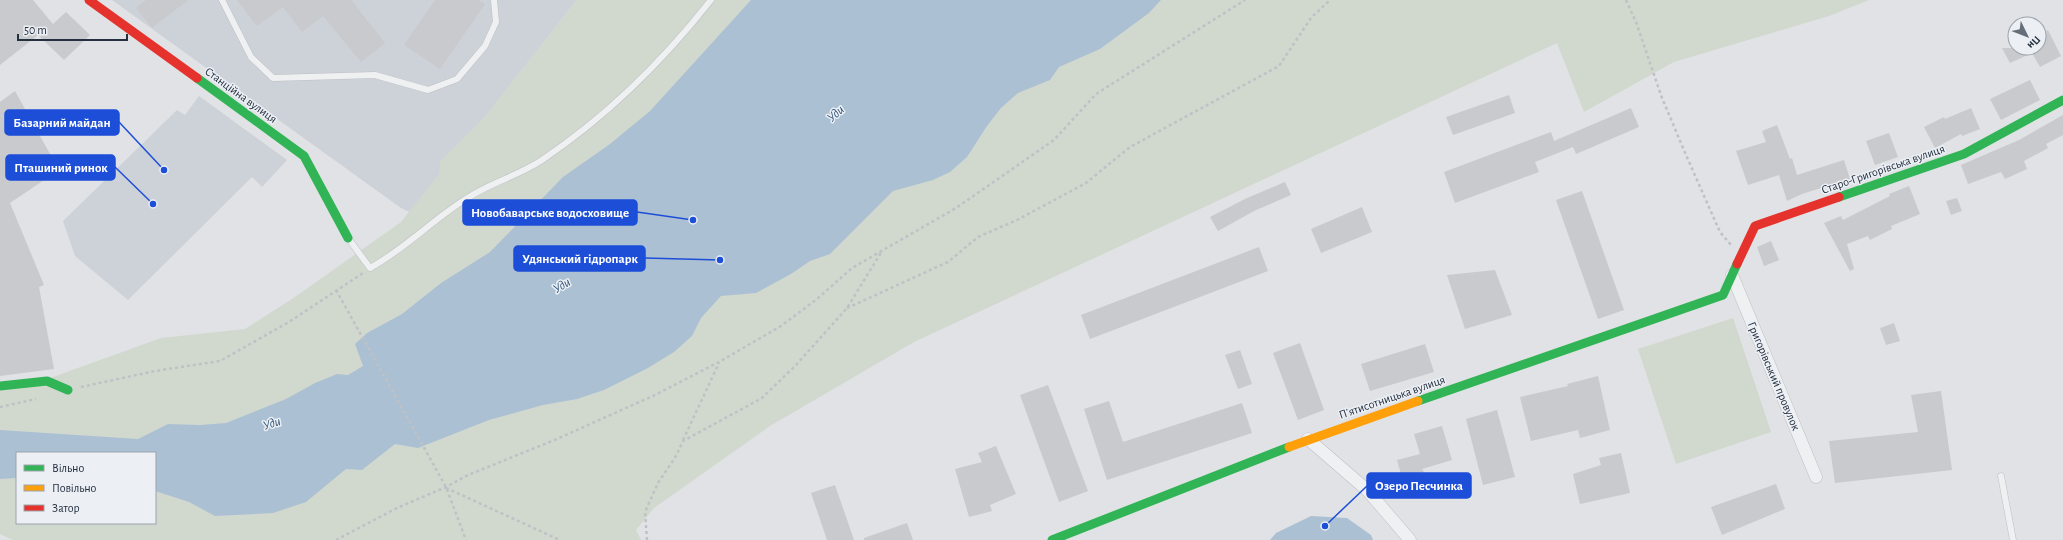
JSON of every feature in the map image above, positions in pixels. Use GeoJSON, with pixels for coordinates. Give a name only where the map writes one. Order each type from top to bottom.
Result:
{"type":"FeatureCollection","features":[{"type":"Feature","properties":{"kind":"street","name":"Станційна вулиця"},"geometry":{"type":"LineString","coordinates":[[94,1],[304,156],[348,238]]}},
{"type":"Feature","properties":{"kind":"street","name":"Старо-Григорівська вулиця"},"geometry":{"type":"LineString","coordinates":[[1732,275],[1755,226],[1964,154],[2063,100]]}},
{"type":"Feature","properties":{"kind":"street","name":"П’ятисотницька вулиця"},"geometry":{"type":"LineString","coordinates":[[1052,540],[1308,439],[1723,295],[1732,275]]}},
{"type":"Feature","properties":{"kind":"street","name":"Григорівський провулок"},"geometry":{"type":"LineString","coordinates":[[1732,275],[1816,477]]}},
{"type":"Feature","properties":{"kind":"street"},"geometry":{"type":"LineString","coordinates":[[0,386],[47,381],[68,390]]}},
{"type":"Feature","properties":{"kind":"street"},"geometry":{"type":"LineString","coordinates":[[1308,439],[1367,490],[1410,540]]}},
{"type":"Feature","properties":{"kind":"lane"},"geometry":{"type":"LineString","coordinates":[[222,0],[251,57],[273,78],[375,75],[428,90],[457,79],[485,46],[496,22],[494,0]]}},
{"type":"Feature","properties":{"kind":"lane"},"geometry":{"type":"LineString","coordinates":[[348,238],[370,268],[386,260],[466,198],[541,161],[603,114],[684,34],[711,0]]}},
{"type":"Feature","properties":{"kind":"lane"},"geometry":{"type":"LineString","coordinates":[[2002,476],[2013,540]]}},
{"type":"Feature","properties":{"kind":"path"},"geometry":{"type":"LineString","coordinates":[[336,540],[397,508],[446,488],[468,475],[557,439],[655,395],[719,362],[781,326],[817,299],[852,268],[956,208],[1054,140],[1096,94],[1244,0]]}},
{"type":"Feature","properties":{"kind":"path"},"geometry":{"type":"LineString","coordinates":[[847,308],[948,262],[978,237],[1017,220],[1086,184],[1130,147],[1279,66],[1311,18],[1330,0]]}},
{"type":"Feature","properties":{"kind":"path"},"geometry":{"type":"LineString","coordinates":[[1626,0],[1636,22],[1662,98],[1720,232],[1740,257]]}},
{"type":"Feature","properties":{"kind":"path"},"geometry":{"type":"LineString","coordinates":[[683,440],[762,398],[796,365],[847,308],[882,250]]}},
{"type":"Feature","properties":{"kind":"path"},"geometry":{"type":"LineString","coordinates":[[68,390],[110,380],[220,360],[289,322],[370,268]]}},
{"type":"Feature","properties":{"kind":"path"},"geometry":{"type":"LineString","coordinates":[[336,290],[440,476],[466,540]]}},
{"type":"Feature","properties":{"kind":"path"},"geometry":{"type":"LineString","coordinates":[[647,540],[645,512],[658,483],[676,456],[719,362]]}},
{"type":"Feature","properties":{"kind":"path"},"geometry":{"type":"LineString","coordinates":[[0,407],[39,398]]}},
{"type":"Feature","properties":{"kind":"path"},"geometry":{"type":"LineString","coordinates":[[446,488],[560,540]]}},
{"type":"Feature","properties":{"kind":"shaded area"},"geometry":{"type":"Polygon","coordinates":[[[112,0],[577,0],[410,212],[401,208],[112,0]]]}},
{"type":"Feature","properties":{"kind":"shaded area"},"geometry":{"type":"Polygon","coordinates":[[[577,0],[1869,0],[1829,16],[1674,62],[1584,112],[1557,43],[914,342],[770,426],[654,508],[636,530],[641,540],[13,540],[0,534],[0,389],[53,377],[161,338],[245,329],[295,297],[401,222],[439,174],[440,162],[483,119],[577,0]]]}},
{"type":"Feature","properties":{"kind":"shaded area"},"geometry":{"type":"Polygon","coordinates":[[[199,96],[287,160],[262,187],[252,177],[128,300],[75,256],[63,221],[177,110],[185,115],[199,96]]]}},
{"type":"Feature","properties":{"kind":"shaded area"},"geometry":{"type":"Polygon","coordinates":[[[1733,318],[1771,432],[1676,464],[1638,349],[1733,318]]]}},
{"type":"Feature","properties":{"kind":"water","name":"Уди"},"geometry":{"type":"Polygon","coordinates":[[[751,0],[1161,0],[1149,13],[1100,49],[1059,67],[1050,80],[1018,93],[1001,108],[987,126],[967,157],[950,172],[933,180],[893,191],[830,254],[810,261],[791,274],[756,293],[721,296],[701,318],[692,336],[674,352],[648,368],[604,390],[577,399],[543,405],[489,420],[418,448],[395,444],[362,470],[346,469],[306,502],[273,513],[215,516],[189,502],[156,491],[156,452],[16,452],[16,478],[0,479],[0,430],[138,439],[168,424],[200,425],[226,423],[286,399],[315,383],[337,374],[348,375],[363,366],[355,344],[367,333],[402,314],[441,283],[490,252],[563,177],[610,144],[650,111],[751,0]]]}},
{"type":"Feature","properties":{"kind":"water"},"geometry":{"type":"Polygon","coordinates":[[[1311,516],[1347,518],[1371,535],[1373,540],[1270,540],[1276,533],[1311,516]]]}},
{"type":"Feature","properties":{"kind":"building"},"geometry":{"type":"Polygon","coordinates":[[[0,0],[33,0],[53,24],[66,12],[90,35],[64,60],[38,35],[0,65],[0,0]]]}},
{"type":"Feature","properties":{"kind":"building"},"geometry":{"type":"Polygon","coordinates":[[[146,0],[188,0],[152,28],[136,8],[146,0]]]}},
{"type":"Feature","properties":{"kind":"building"},"geometry":{"type":"Polygon","coordinates":[[[237,0],[351,0],[385,43],[361,62],[323,16],[302,32],[283,7],[257,26],[237,0]]]}},
{"type":"Feature","properties":{"kind":"building"},"geometry":{"type":"Polygon","coordinates":[[[435,0],[478,0],[485,4],[440,69],[404,45],[435,0]]]}},
{"type":"Feature","properties":{"kind":"building"},"geometry":{"type":"Polygon","coordinates":[[[2047,31],[2061,56],[2040,67],[2034,56],[2047,56],[2047,31]]]}},
{"type":"Feature","properties":{"kind":"building"},"geometry":{"type":"Polygon","coordinates":[[[2002,48],[2007,48],[2007,56],[2025,56],[2010,63],[2002,48]]]}},
{"type":"Feature","properties":{"kind":"building"},"geometry":{"type":"Polygon","coordinates":[[[2030,80],[2040,100],[2001,120],[1990,99],[2030,80]]]}},
{"type":"Feature","properties":{"kind":"building"},"geometry":{"type":"Polygon","coordinates":[[[15,91],[59,170],[10,203],[44,285],[39,287],[54,369],[0,376],[0,102],[15,91]]]}},
{"type":"Feature","properties":{"kind":"building"},"geometry":{"type":"Polygon","coordinates":[[[1509,95],[1515,113],[1453,135],[1446,117],[1509,95]]]}},
{"type":"Feature","properties":{"kind":"building"},"geometry":{"type":"Polygon","coordinates":[[[1631,108],[1639,127],[1576,154],[1573,147],[1535,162],[1539,172],[1455,203],[1444,172],[1551,132],[1554,141],[1631,108]]]}},
{"type":"Feature","properties":{"kind":"building"},"geometry":{"type":"Polygon","coordinates":[[[1971,108],[1980,129],[1962,136],[1961,134],[1935,148],[1924,127],[1944,117],[1945,119],[1971,108]]]}},
{"type":"Feature","properties":{"kind":"building"},"geometry":{"type":"Polygon","coordinates":[[[2063,115],[2063,135],[2046,144],[2048,148],[2024,161],[2027,169],[2005,179],[2001,172],[1968,184],[1961,165],[2019,140],[2063,115]]]}},
{"type":"Feature","properties":{"kind":"building"},"geometry":{"type":"Polygon","coordinates":[[[1777,125],[1790,159],[1792,158],[1797,175],[1844,160],[1850,179],[1802,194],[1787,201],[1779,175],[1748,185],[1736,151],[1766,142],[1762,131],[1777,125]]]}},
{"type":"Feature","properties":{"kind":"building"},"geometry":{"type":"Polygon","coordinates":[[[1889,133],[1898,157],[1875,165],[1866,141],[1889,133]]]}},
{"type":"Feature","properties":{"kind":"building"},"geometry":{"type":"Polygon","coordinates":[[[1285,182],[1291,195],[1254,211],[1218,231],[1210,217],[1247,198],[1285,182]]]}},
{"type":"Feature","properties":{"kind":"building"},"geometry":{"type":"Polygon","coordinates":[[[1909,186],[1920,214],[1891,226],[1892,229],[1870,240],[1868,236],[1847,244],[1854,269],[1850,271],[1824,223],[1841,216],[1843,220],[1890,196],[1889,194],[1909,186]]]}},
{"type":"Feature","properties":{"kind":"building"},"geometry":{"type":"Polygon","coordinates":[[[1582,191],[1624,310],[1598,319],[1556,200],[1582,191]]]}},
{"type":"Feature","properties":{"kind":"building"},"geometry":{"type":"Polygon","coordinates":[[[1957,198],[1962,211],[1951,215],[1946,201],[1957,198]]]}},
{"type":"Feature","properties":{"kind":"building"},"geometry":{"type":"Polygon","coordinates":[[[1362,207],[1372,232],[1321,253],[1311,229],[1362,207]]]}},
{"type":"Feature","properties":{"kind":"building"},"geometry":{"type":"Polygon","coordinates":[[[1771,241],[1779,260],[1764,266],[1757,247],[1771,241]]]}},
{"type":"Feature","properties":{"kind":"building"},"geometry":{"type":"Polygon","coordinates":[[[1259,247],[1268,271],[1090,339],[1081,315],[1259,247]]]}},
{"type":"Feature","properties":{"kind":"building"},"geometry":{"type":"Polygon","coordinates":[[[1495,270],[1512,315],[1465,329],[1447,275],[1495,270]]]}},
{"type":"Feature","properties":{"kind":"building"},"geometry":{"type":"Polygon","coordinates":[[[1894,323],[1900,341],[1886,345],[1880,328],[1894,323]]]}},
{"type":"Feature","properties":{"kind":"building"},"geometry":{"type":"Polygon","coordinates":[[[1300,343],[1324,410],[1298,420],[1273,353],[1300,343]]]}},
{"type":"Feature","properties":{"kind":"building"},"geometry":{"type":"Polygon","coordinates":[[[1425,344],[1434,372],[1370,391],[1361,364],[1425,344]]]}},
{"type":"Feature","properties":{"kind":"building"},"geometry":{"type":"Polygon","coordinates":[[[1240,350],[1252,384],[1238,389],[1225,355],[1240,350]]]}},
{"type":"Feature","properties":{"kind":"building"},"geometry":{"type":"Polygon","coordinates":[[[1598,376],[1610,430],[1580,438],[1578,430],[1531,441],[1520,397],[1568,386],[1567,384],[1598,376]]]}},
{"type":"Feature","properties":{"kind":"building"},"geometry":{"type":"Polygon","coordinates":[[[1048,385],[1088,491],[1059,502],[1020,395],[1048,385]]]}},
{"type":"Feature","properties":{"kind":"building"},"geometry":{"type":"Polygon","coordinates":[[[1941,391],[1952,470],[1835,483],[1829,441],[1918,432],[1911,395],[1941,391]]]}},
{"type":"Feature","properties":{"kind":"building"},"geometry":{"type":"Polygon","coordinates":[[[1109,401],[1123,442],[1242,403],[1252,433],[1107,480],[1084,409],[1109,401]]]}},
{"type":"Feature","properties":{"kind":"building"},"geometry":{"type":"Polygon","coordinates":[[[1497,410],[1515,477],[1483,485],[1466,419],[1497,410]]]}},
{"type":"Feature","properties":{"kind":"building"},"geometry":{"type":"Polygon","coordinates":[[[1442,426],[1452,460],[1422,469],[1424,472],[1402,478],[1397,460],[1420,454],[1414,434],[1442,426]]]}},
{"type":"Feature","properties":{"kind":"building"},"geometry":{"type":"Polygon","coordinates":[[[996,446],[1016,494],[990,505],[992,511],[969,517],[955,469],[982,462],[978,453],[996,446]]]}},
{"type":"Feature","properties":{"kind":"building"},"geometry":{"type":"Polygon","coordinates":[[[1621,453],[1630,493],[1580,504],[1573,474],[1601,465],[1599,458],[1621,453]]]}},
{"type":"Feature","properties":{"kind":"building"},"geometry":{"type":"Polygon","coordinates":[[[1776,484],[1785,509],[1722,535],[1711,507],[1776,484]]]}},
{"type":"Feature","properties":{"kind":"building"},"geometry":{"type":"Polygon","coordinates":[[[835,485],[854,540],[827,540],[811,493],[835,485]]]}},
{"type":"Feature","properties":{"kind":"building"},"geometry":{"type":"Polygon","coordinates":[[[907,523],[913,540],[864,540],[864,538],[907,523]]]}},
{"type":"Feature","properties":{"kind":"traffic: fast"},"geometry":{"type":"LineString","coordinates":[[197,78],[304,156],[348,238]]}},
{"type":"Feature","properties":{"kind":"traffic: fast"},"geometry":{"type":"LineString","coordinates":[[1839,197],[1964,154],[2063,100]]}},
{"type":"Feature","properties":{"kind":"traffic: fast"},"geometry":{"type":"LineString","coordinates":[[1418,401],[1723,295],[1737,264]]}},
{"type":"Feature","properties":{"kind":"traffic: fast"},"geometry":{"type":"LineString","coordinates":[[0,386],[47,381],[68,390]]}},
{"type":"Feature","properties":{"kind":"traffic: fast"},"geometry":{"type":"LineString","coordinates":[[1052,540],[1289,447]]}},
{"type":"Feature","properties":{"kind":"traffic: slow"},"geometry":{"type":"LineString","coordinates":[[1289,447],[1418,401]]}},
{"type":"Feature","properties":{"kind":"traffic: jam"},"geometry":{"type":"LineString","coordinates":[[89,0],[197,78]]}},
{"type":"Feature","properties":{"kind":"traffic: jam"},"geometry":{"type":"LineString","coordinates":[[1737,264],[1755,226],[1839,197]]}},
{"type":"Feature","properties":{"kind":"place","name":"Базарний майдан"},"geometry":{"type":"Point","coordinates":[164,170]}},
{"type":"Feature","properties":{"kind":"place","name":"Пташиний ринок"},"geometry":{"type":"Point","coordinates":[153,204]}},
{"type":"Feature","properties":{"kind":"place","name":"Новобаварське водосховище"},"geometry":{"type":"Point","coordinates":[693,220]}},
{"type":"Feature","properties":{"kind":"place","name":"Удянський гідропарк"},"geometry":{"type":"Point","coordinates":[720,260]}},
{"type":"Feature","properties":{"kind":"place","name":"Озеро Песчинка"},"geometry":{"type":"Point","coordinates":[1325,526]}}]}
